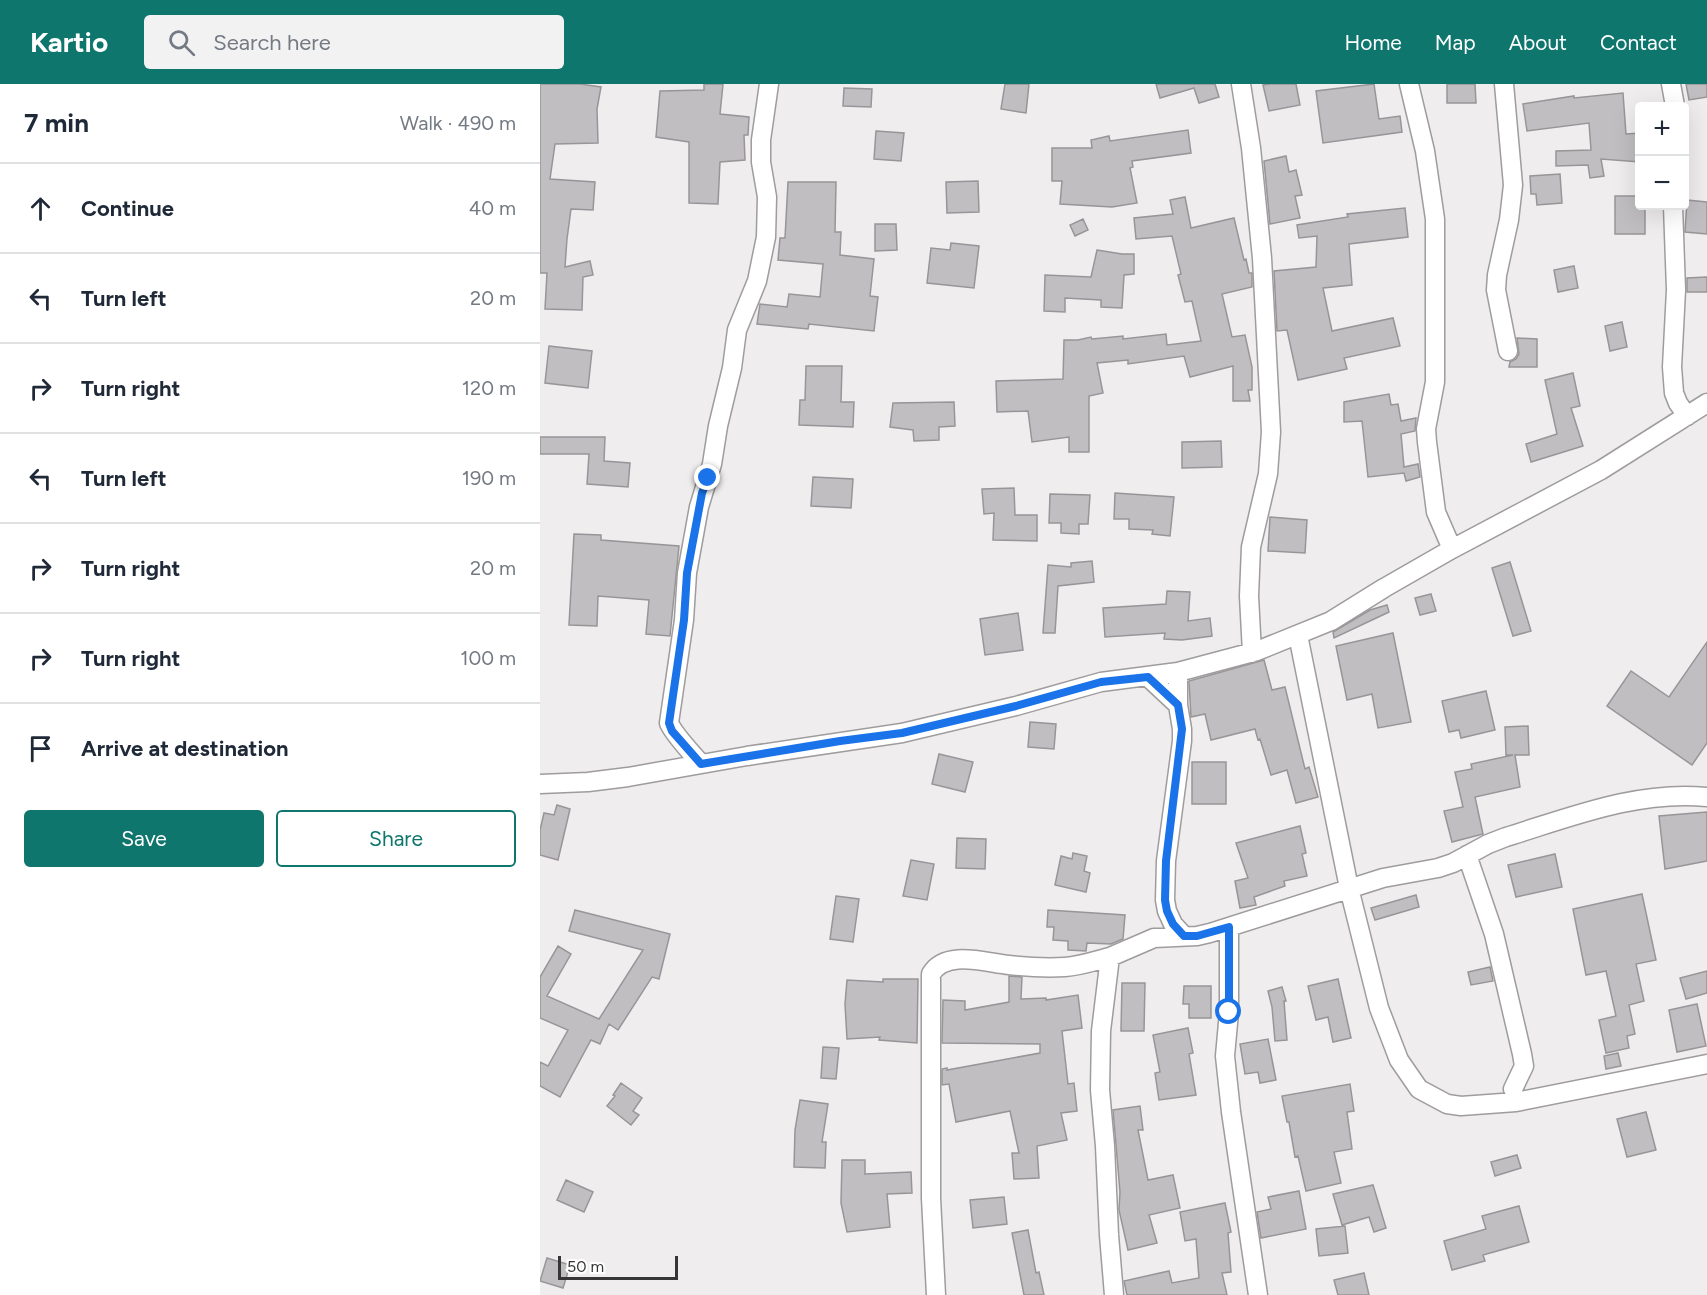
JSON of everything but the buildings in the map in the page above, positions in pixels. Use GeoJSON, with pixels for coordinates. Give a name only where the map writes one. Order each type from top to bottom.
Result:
{"type":"FeatureCollection","features":[{"type":"Feature","properties":{"kind":"street"},"geometry":{"type":"LineString","coordinates":[[701,764],[672,731],[669,723],[684,620],[687,573],[699,507],[712,464],[718,426],[732,368],[737,330],[757,281],[766,237],[766,197],[761,162],[761,140],[769,84]]}},
{"type":"Feature","properties":{"kind":"street"},"geometry":{"type":"LineString","coordinates":[[1241,84],[1251,148],[1262,258],[1271,432],[1268,474],[1251,547],[1249,596],[1252,653]]}},
{"type":"Feature","properties":{"kind":"street"},"geometry":{"type":"LineString","coordinates":[[1409,84],[1425,151],[1435,219],[1435,382],[1427,423],[1427,442],[1436,512],[1452,549]]}},
{"type":"Feature","properties":{"kind":"street"},"geometry":{"type":"LineString","coordinates":[[1504,84],[1513,186],[1496,290],[1508,351]]}},
{"type":"Feature","properties":{"kind":"street"},"geometry":{"type":"LineString","coordinates":[[1671,84],[1674,102]]}},
{"type":"Feature","properties":{"kind":"street"},"geometry":{"type":"LineString","coordinates":[[1673,210],[1676,290],[1674,393],[1678,404],[1687,416]]}},
{"type":"Feature","properties":{"kind":"street"},"geometry":{"type":"LineString","coordinates":[[540,784],[588,782],[902,733],[1016,706],[1101,682],[1178,672],[1252,653],[1331,621],[1452,549],[1601,470],[1707,403]]}},
{"type":"Feature","properties":{"kind":"street"},"geometry":{"type":"LineString","coordinates":[[1298,635],[1349,888],[1379,1008],[1399,1060],[1419,1089],[1447,1104],[1461,1106],[1516,1102],[1707,1064]]}},
{"type":"Feature","properties":{"kind":"street"},"geometry":{"type":"LineString","coordinates":[[1178,672],[1178,705],[1182,741],[1166,861],[1165,900],[1173,924],[1184,936]]}},
{"type":"Feature","properties":{"kind":"street"},"geometry":{"type":"LineString","coordinates":[[1148,677],[1178,705]]}},
{"type":"Feature","properties":{"kind":"street"},"geometry":{"type":"LineString","coordinates":[[936,1295],[931,1198],[931,974],[937,967],[951,961],[966,960],[1010,965],[1065,967],[1110,957],[1154,938],[1204,934],[1383,878],[1438,868],[1506,837],[1625,802],[1682,794],[1707,796]]}},
{"type":"Feature","properties":{"kind":"street"},"geometry":{"type":"LineString","coordinates":[[1467,855],[1494,934],[1522,1054],[1524,1066],[1513,1089]]}},
{"type":"Feature","properties":{"kind":"street"},"geometry":{"type":"LineString","coordinates":[[1154,938],[1167,911]]}},
{"type":"Feature","properties":{"kind":"street"},"geometry":{"type":"LineString","coordinates":[[1229,927],[1229,1012],[1225,1056],[1258,1295]]}},
{"type":"Feature","properties":{"kind":"street"},"geometry":{"type":"LineString","coordinates":[[1110,957],[1101,1031],[1100,1090],[1114,1295]]}},
{"type":"Feature","properties":{"kind":"route"},"geometry":{"type":"LineString","coordinates":[[708,478],[702,493],[687,573],[684,620],[669,723],[672,731],[701,764],[902,733],[1016,706],[1101,682],[1148,677],[1178,705],[1182,729],[1166,861],[1167,911],[1173,924],[1184,936],[1197,936],[1229,927],[1229,1012]]}}]}
